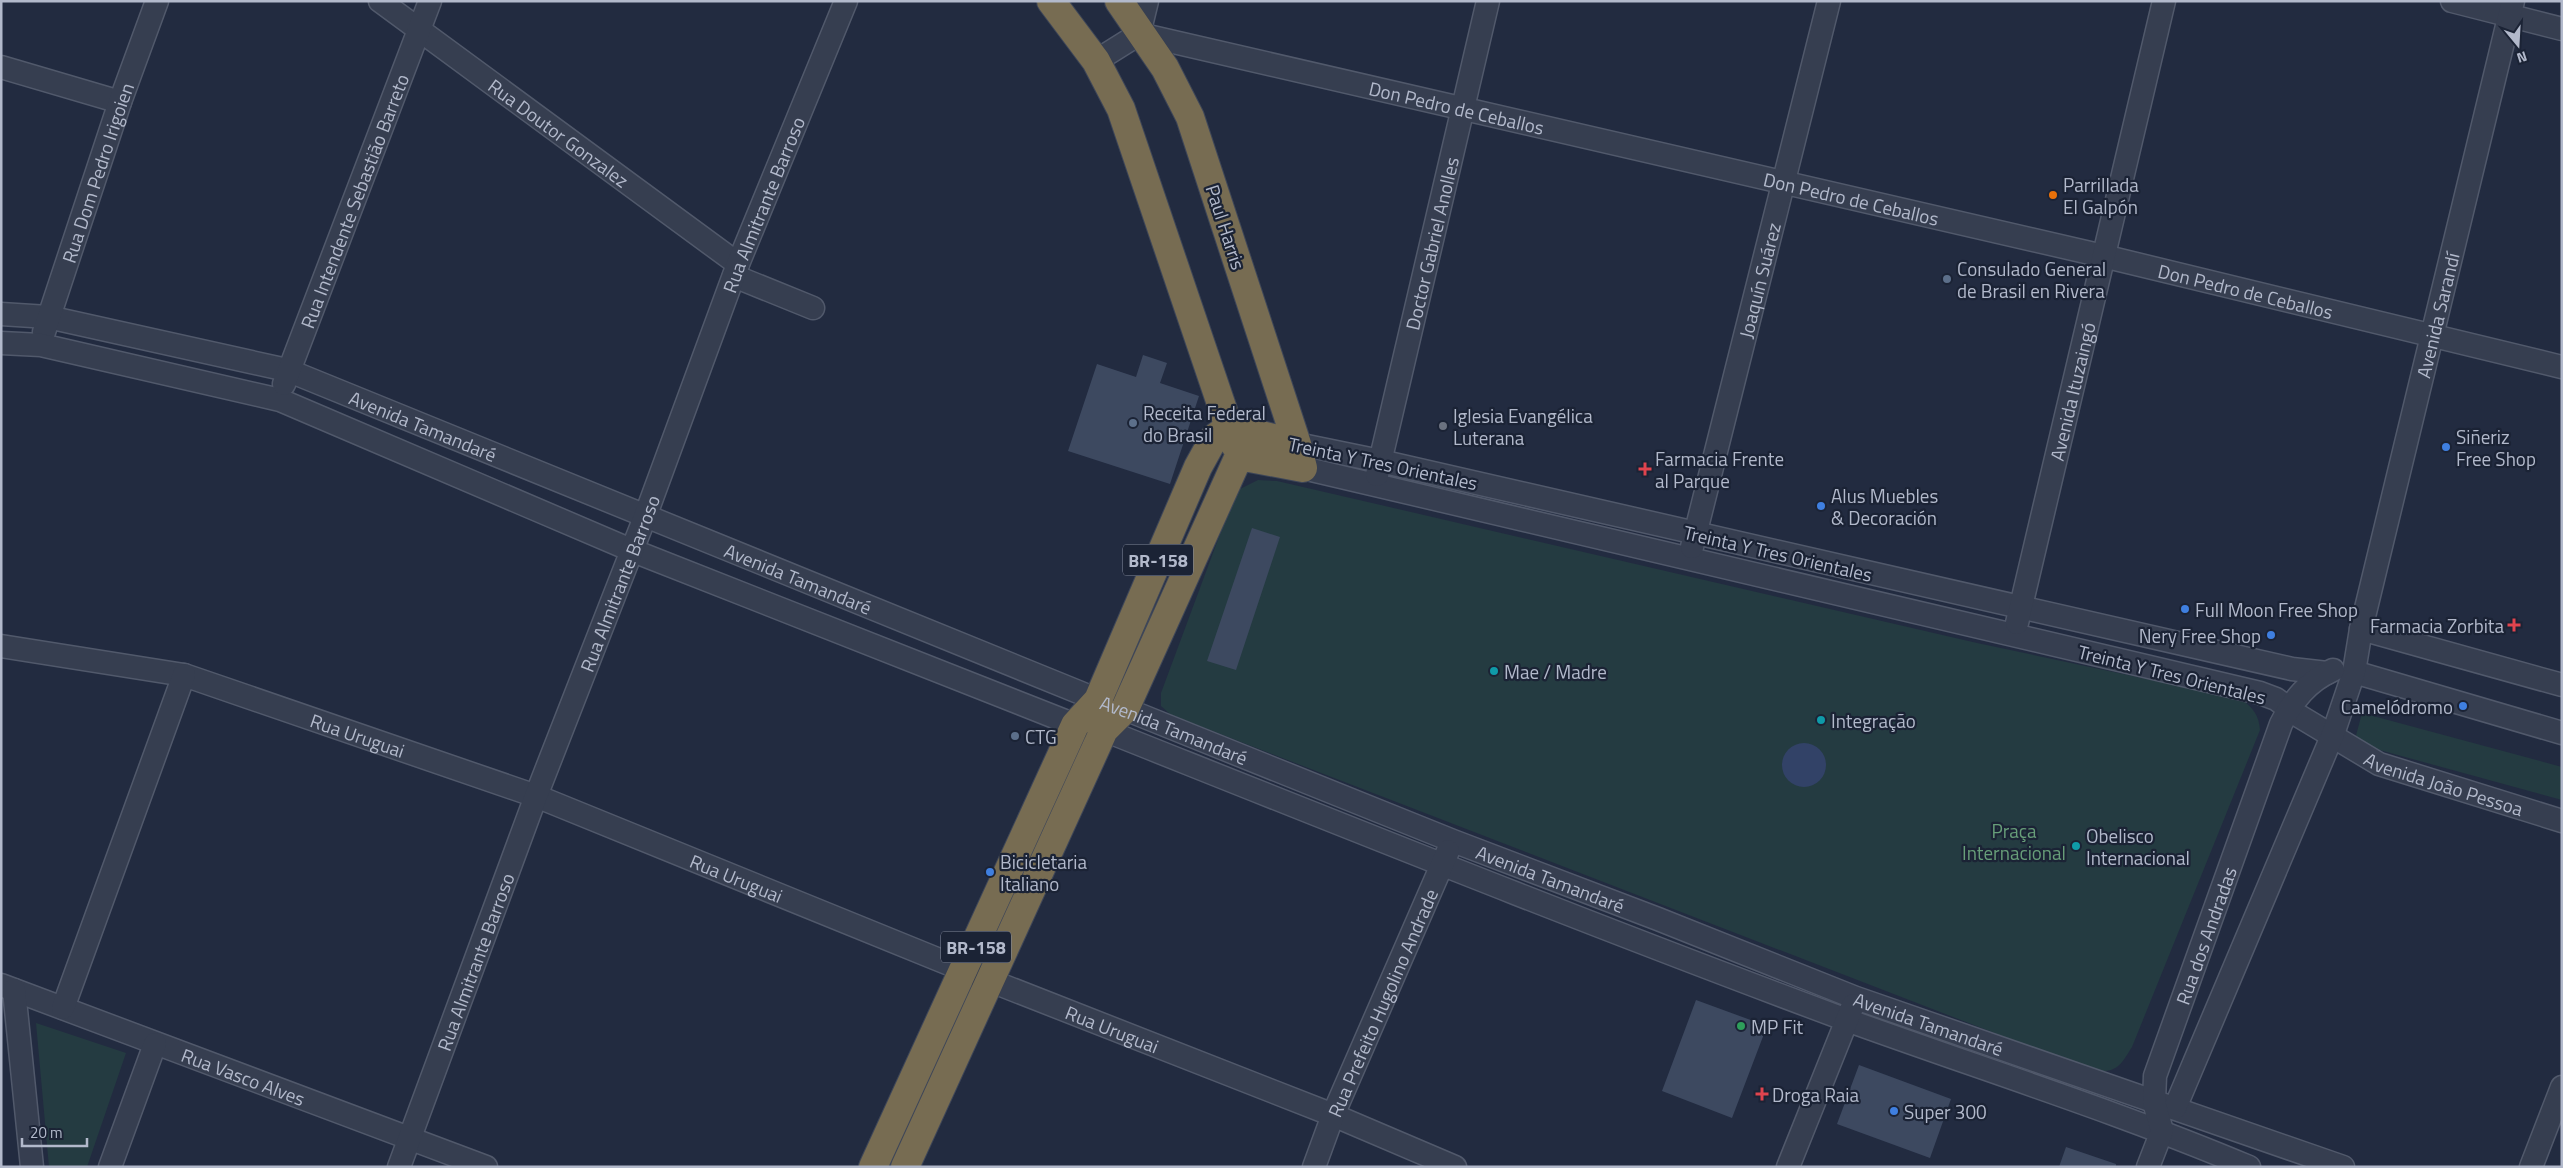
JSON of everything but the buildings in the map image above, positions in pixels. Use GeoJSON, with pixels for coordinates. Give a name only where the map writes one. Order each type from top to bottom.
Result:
{"type":"FeatureCollection","features":[{"type":"Feature","properties":{"kind":"highway"},"geometry":{"type":"LineString","coordinates":[[1052,1],[1096,61],[1121,110],[1239,456],[1300,456]]}},
{"type":"Feature","properties":{"kind":"highway","name":"Paul Harris"},"geometry":{"type":"LineString","coordinates":[[1119,1],[1139,34],[1165,68],[1190,117],[1300,456]]}},
{"type":"Feature","properties":{"kind":"highway","name":"Treinta Y Tres Orientales"},"geometry":{"type":"LineString","coordinates":[[1229,428],[1300,456]]}},
{"type":"Feature","properties":{"kind":"highway","name":"BR-158"},"geometry":{"type":"LineString","coordinates":[[873,1167],[965,970],[1075,725],[1098,700],[1198,467],[1214,438],[1229,428]]}},
{"type":"Feature","properties":{"kind":"highway","name":"BR-158"},"geometry":{"type":"LineString","coordinates":[[905,1167],[1104,730],[1125,709],[1239,456]]}},
{"type":"Feature","properties":{"kind":"street","name":"Rua Dom Pedro Irigoien"},"geometry":{"type":"LineString","coordinates":[[41,345],[48,318],[120,102],[157,1]]}},
{"type":"Feature","properties":{"kind":"street","name":"Rua Doutor Gonzalez"},"geometry":{"type":"LineString","coordinates":[[380,1],[736,270],[813,308]]}},
{"type":"Feature","properties":{"kind":"street","name":"Rua Intendente Sebastião Barreto"},"geometry":{"type":"LineString","coordinates":[[280,400],[287,370],[430,1]]}},
{"type":"Feature","properties":{"kind":"street","name":"Rua Almitrante Barroso"},"geometry":{"type":"LineString","coordinates":[[398,1167],[536,796],[645,516],[736,270],[846,1]]}},
{"type":"Feature","properties":{"kind":"street"},"geometry":{"type":"LineString","coordinates":[[1096,61],[1139,34],[1147,1]]}},
{"type":"Feature","properties":{"kind":"street","name":"Doctor Gabriel Anolles"},"geometry":{"type":"LineString","coordinates":[[1375,486],[1488,1]]}},
{"type":"Feature","properties":{"kind":"street","name":"Joaquín Suárez"},"geometry":{"type":"LineString","coordinates":[[1689,558],[1829,1]]}},
{"type":"Feature","properties":{"kind":"street","name":"Avenida Ituzaingó"},"geometry":{"type":"LineString","coordinates":[[2014,636],[2164,1]]}},
{"type":"Feature","properties":{"kind":"street"},"geometry":{"type":"LineString","coordinates":[[2452,1],[2512,8],[2562,29]]}},
{"type":"Feature","properties":{"kind":"street","name":"Avenida Sarandí"},"geometry":{"type":"LineString","coordinates":[[2333,734],[2342,682],[2361,629],[2512,8]]}},
{"type":"Feature","properties":{"kind":"street","name":"Don Pedro de Ceballos"},"geometry":{"type":"LineString","coordinates":[[1139,34],[1783,184],[2103,256],[2562,367]]}},
{"type":"Feature","properties":{"kind":"street"},"geometry":{"type":"LineString","coordinates":[[1,67],[120,102]]}},
{"type":"Feature","properties":{"kind":"street","name":"Avenida Tamandaré"},"geometry":{"type":"LineString","coordinates":[[1,314],[48,318],[287,370],[1098,700],[1125,709],[1453,841],[1658,919],[1856,998],[2343,1167]]}},
{"type":"Feature","properties":{"kind":"street","name":"Avenida Tamandaré"},"geometry":{"type":"LineString","coordinates":[[1,343],[41,345],[280,400],[631,550],[1075,725],[1104,730],[1442,864],[1847,1020],[2162,1131],[2249,1167]]}},
{"type":"Feature","properties":{"kind":"street","name":"Treinta Y Tres Orientales"},"geometry":{"type":"LineString","coordinates":[[1300,456],[1380,460],[1695,534],[2292,669],[2562,733]]}},
{"type":"Feature","properties":{"kind":"street","name":"Treinta Y Tres Orientales"},"geometry":{"type":"LineString","coordinates":[[1300,456],[1375,486],[2235,686],[2276,699],[2333,734]]}},
{"type":"Feature","properties":{"kind":"street"},"geometry":{"type":"LineString","coordinates":[[2361,629],[2562,685]]}},
{"type":"Feature","properties":{"kind":"street","name":"Rua Uruguai"},"geometry":{"type":"LineString","coordinates":[[1,646],[184,675],[536,796],[991,981],[1333,1115],[1455,1167]]}},
{"type":"Feature","properties":{"kind":"street"},"geometry":{"type":"LineString","coordinates":[[63,1008],[184,675]]}},
{"type":"Feature","properties":{"kind":"street"},"geometry":{"type":"LineString","coordinates":[[2313,723],[2326,720],[2342,682]]}},
{"type":"Feature","properties":{"kind":"street","name":"Avenida Sarandí"},"geometry":{"type":"LineString","coordinates":[[2289,708],[2304,688],[2342,682]]}},
{"type":"Feature","properties":{"kind":"street","name":"Rua dos Andradas"},"geometry":{"type":"LineString","coordinates":[[2164,1105],[2155,1076],[2172,1024],[2281,724],[2289,708]]}},
{"type":"Feature","properties":{"kind":"street","name":"Rua dos Andradas"},"geometry":{"type":"LineString","coordinates":[[2162,1131],[2164,1105],[2333,734]]}},
{"type":"Feature","properties":{"kind":"street","name":"Avenida João Pessoa"},"geometry":{"type":"LineString","coordinates":[[2333,734],[2380,764],[2562,821]]}},
{"type":"Feature","properties":{"kind":"street","name":"Rua Prefeito Hugolino Andrade"},"geometry":{"type":"LineString","coordinates":[[1314,1167],[1333,1115],[1453,841]]}},
{"type":"Feature","properties":{"kind":"street"},"geometry":{"type":"LineString","coordinates":[[8,987],[32,1167]]}},
{"type":"Feature","properties":{"kind":"street","name":"Rua Vasco Alves"},"geometry":{"type":"LineString","coordinates":[[8,987],[155,1044],[486,1167]]}},
{"type":"Feature","properties":{"kind":"street"},"geometry":{"type":"LineString","coordinates":[[1788,1167],[1856,998]]}},
{"type":"Feature","properties":{"kind":"street"},"geometry":{"type":"LineString","coordinates":[[110,1167],[155,1044]]}},
{"type":"Feature","properties":{"kind":"street"},"geometry":{"type":"LineString","coordinates":[[2531,1167],[2562,1087]]}},
{"type":"Feature","properties":{"kind":"street"},"geometry":{"type":"LineString","coordinates":[[2148,1167],[2162,1131]]}},
{"type":"Feature","properties":{"kind":"green space","name":"Praça Internacional"},"geometry":{"type":"Polygon","coordinates":[[[1258,480],[1277,481],[1977,643],[2241,699],[2255,712],[2260,730],[2128,1054],[2113,1069],[2093,1071],[1171,715],[1161,706],[1161,693],[1236,491],[1258,480]]]}},
{"type":"Feature","properties":{"kind":"green space"},"geometry":{"type":"Polygon","coordinates":[[[2362,713],[2562,767],[2562,800],[2354,743],[2362,713]]]}},
{"type":"Feature","properties":{"kind":"green space"},"geometry":{"type":"Polygon","coordinates":[[[36,1023],[126,1053],[87,1167],[49,1167],[36,1023]]]}},
{"type":"Feature","properties":{"kind":"water"},"geometry":{"type":"Polygon","coordinates":[[[1804,743],[1816,747],[1822,753],[1826,765],[1822,777],[1816,783],[1804,787],[1792,783],[1786,777],[1782,765],[1786,753],[1792,747],[1804,743]]]}},
{"type":"Feature","properties":{"kind":"place","name":"Parrillada El Galpón"},"geometry":{"type":"Point","coordinates":[2053,195]}},
{"type":"Feature","properties":{"kind":"place","name":"Consulado General de Brasil en Rivera"},"geometry":{"type":"Point","coordinates":[1947,279]}},
{"type":"Feature","properties":{"kind":"place","name":"Receita Federal do Brasil"},"geometry":{"type":"Point","coordinates":[1133,423]}},
{"type":"Feature","properties":{"kind":"place","name":"Iglesia Evangélica Luterana"},"geometry":{"type":"Point","coordinates":[1443,426]}},
{"type":"Feature","properties":{"kind":"place","name":"Siñeriz Free Shop"},"geometry":{"type":"Point","coordinates":[2446,447]}},
{"type":"Feature","properties":{"kind":"place","name":"Farmacia Frente al Parque"},"geometry":{"type":"Point","coordinates":[1645,469]}},
{"type":"Feature","properties":{"kind":"place","name":"Alus Muebles & Decoración"},"geometry":{"type":"Point","coordinates":[1821,506]}},
{"type":"Feature","properties":{"kind":"place","name":"Full Moon Free Shop"},"geometry":{"type":"Point","coordinates":[2185,609]}},
{"type":"Feature","properties":{"kind":"place","name":"Farmacia Zorbita"},"geometry":{"type":"Point","coordinates":[2514,625]}},
{"type":"Feature","properties":{"kind":"place","name":"Nery Free Shop"},"geometry":{"type":"Point","coordinates":[2271,635]}},
{"type":"Feature","properties":{"kind":"place","name":"Mae / Madre"},"geometry":{"type":"Point","coordinates":[1494,671]}},
{"type":"Feature","properties":{"kind":"place","name":"Camelódromo"},"geometry":{"type":"Point","coordinates":[2463,706]}},
{"type":"Feature","properties":{"kind":"place","name":"Integração"},"geometry":{"type":"Point","coordinates":[1821,720]}},
{"type":"Feature","properties":{"kind":"place","name":"CTG"},"geometry":{"type":"Point","coordinates":[1015,736]}},
{"type":"Feature","properties":{"kind":"place","name":"Obelisco Internacional"},"geometry":{"type":"Point","coordinates":[2076,846]}},
{"type":"Feature","properties":{"kind":"place","name":"Bicicletaria Italiano"},"geometry":{"type":"Point","coordinates":[990,872]}},
{"type":"Feature","properties":{"kind":"place","name":"MP Fit"},"geometry":{"type":"Point","coordinates":[1741,1026]}},
{"type":"Feature","properties":{"kind":"place","name":"Droga Raia"},"geometry":{"type":"Point","coordinates":[1762,1094]}},
{"type":"Feature","properties":{"kind":"place","name":"Super 300"},"geometry":{"type":"Point","coordinates":[1894,1111]}}]}
